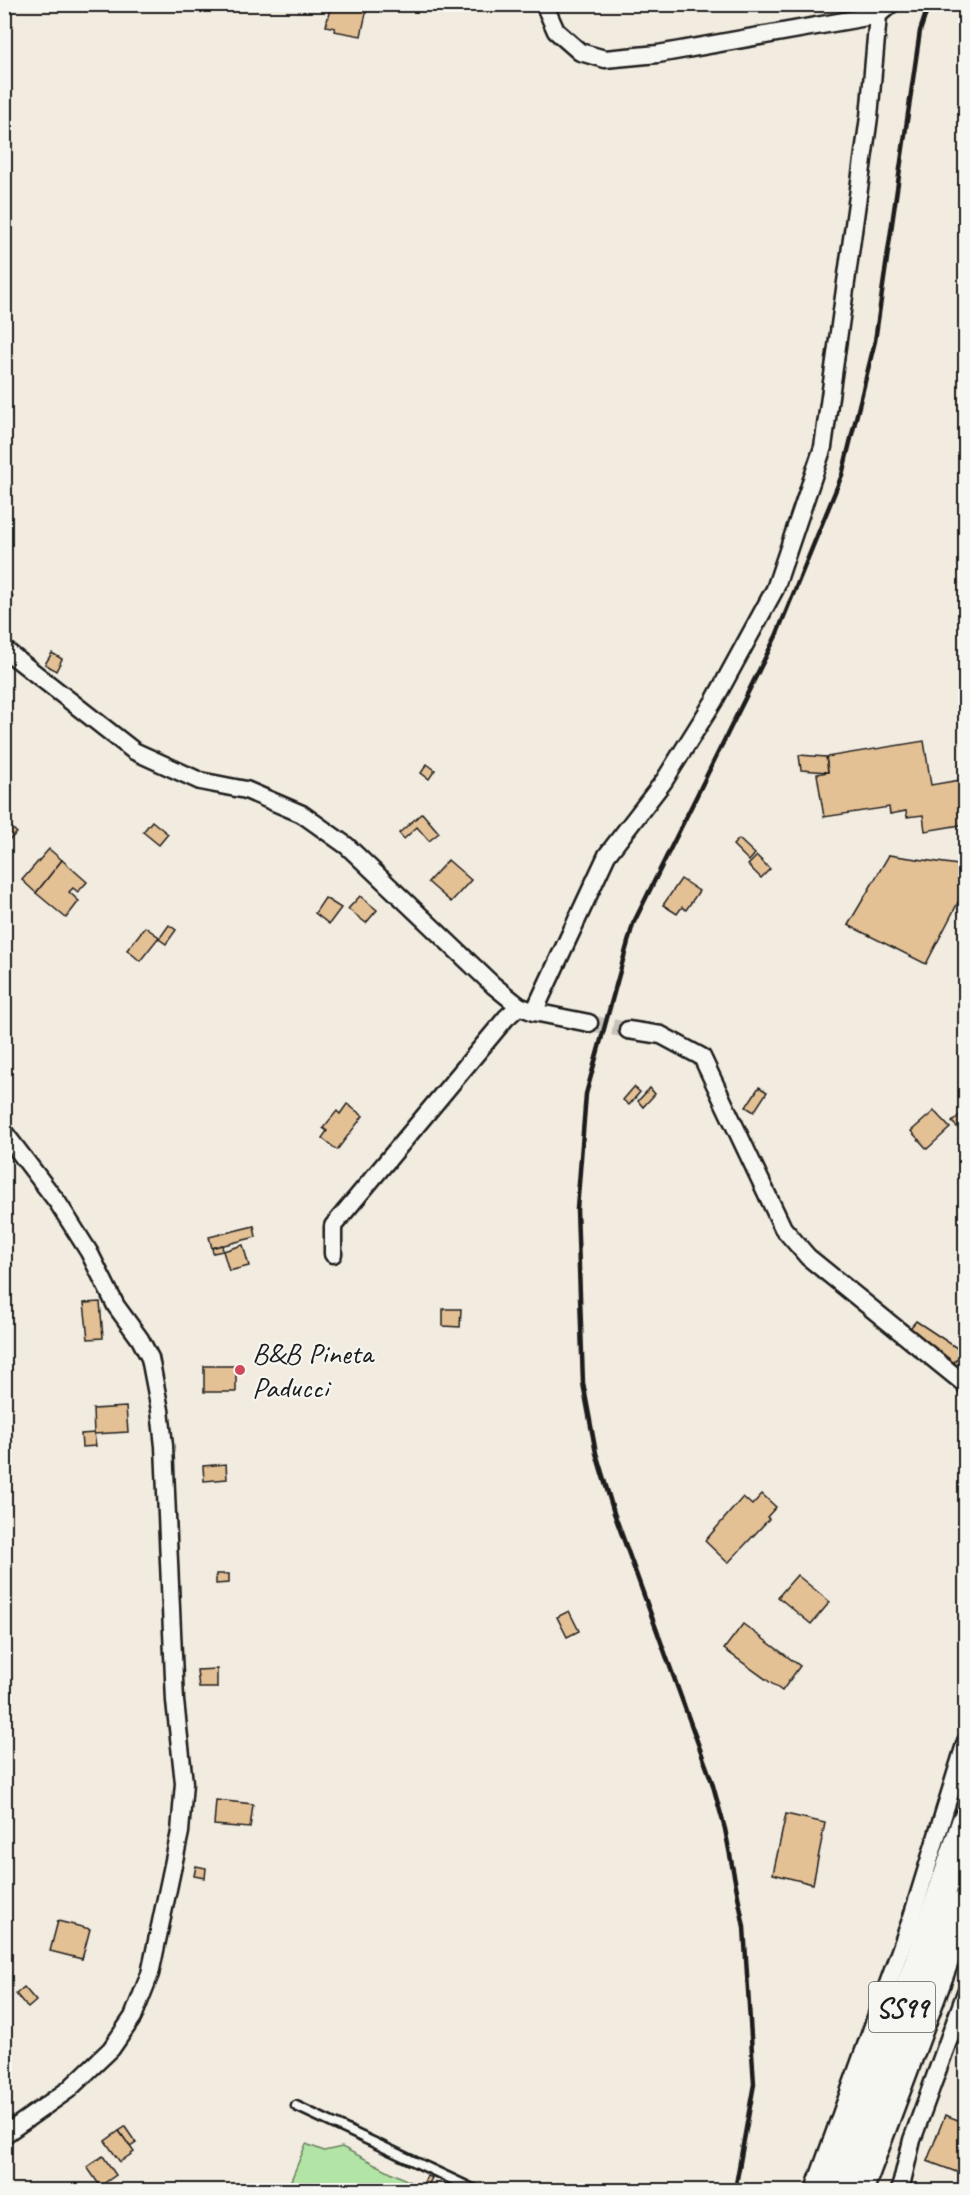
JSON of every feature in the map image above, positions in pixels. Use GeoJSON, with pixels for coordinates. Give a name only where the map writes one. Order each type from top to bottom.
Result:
{"type":"FeatureCollection","features":[{"type":"Feature","properties":{"kind":"highway","name":"SS99"},"geometry":{"type":"LineString","coordinates":[[835,2190],[918,1964],[966,1821]]}},
{"type":"Feature","properties":{"kind":"highway","name":"SS99"},"geometry":{"type":"LineString","coordinates":[[859,2190],[966,1903]]}},
{"type":"Feature","properties":{"kind":"street"},"geometry":{"type":"LineString","coordinates":[[333,1254],[333,1226],[507,1018],[527,1009],[607,855],[664,781],[714,701],[775,590],[823,447],[884,10],[658,54],[605,59],[580,52],[556,31],[543,4]]}},
{"type":"Feature","properties":{"kind":"street"},"geometry":{"type":"LineString","coordinates":[[4,649],[134,751],[200,781],[246,790],[302,814],[347,846],[493,985],[527,1009],[589,1023]]}},
{"type":"Feature","properties":{"kind":"street"},"geometry":{"type":"LineString","coordinates":[[628,1030],[661,1035],[702,1057],[783,1228],[808,1257],[966,1385]]}},
{"type":"Feature","properties":{"kind":"street"},"geometry":{"type":"LineString","coordinates":[[4,1132],[58,1203],[150,1358],[164,1446],[176,1701],[184,1783],[180,1832],[161,1925],[150,1974],[133,2017],[111,2049],[68,2090],[4,2135]]}},
{"type":"Feature","properties":{"kind":"street"},"geometry":{"type":"LineString","coordinates":[[814,2190],[911,1920],[966,1741]]}},
{"type":"Feature","properties":{"kind":"street"},"geometry":{"type":"LineString","coordinates":[[905,2187],[912,2140],[966,1992]]}},
{"type":"Feature","properties":{"kind":"lane"},"geometry":{"type":"LineString","coordinates":[[296,2106],[475,2190]]}},
{"type":"Feature","properties":{"kind":"green space"},"geometry":{"type":"Polygon","coordinates":[[[306,2144],[324,2151],[342,2147],[420,2187],[418,2190],[287,2190],[306,2144]]]}},
{"type":"Feature","properties":{"kind":"building"},"geometry":{"type":"Polygon","coordinates":[[[331,4],[368,4],[361,36],[334,31],[335,28],[326,26],[331,4]]]}},
{"type":"Feature","properties":{"kind":"building"},"geometry":{"type":"Polygon","coordinates":[[[4,590],[13,596],[4,609],[4,590]]]}},
{"type":"Feature","properties":{"kind":"building"},"geometry":{"type":"Polygon","coordinates":[[[52,653],[62,659],[56,671],[45,664],[52,653]]]}},
{"type":"Feature","properties":{"kind":"building"},"geometry":{"type":"Polygon","coordinates":[[[924,741],[931,785],[966,779],[966,824],[925,831],[923,815],[907,817],[906,811],[890,814],[889,807],[824,817],[817,774],[828,772],[826,757],[924,741]]]}},
{"type":"Feature","properties":{"kind":"building"},"geometry":{"type":"Polygon","coordinates":[[[799,755],[826,757],[828,772],[801,770],[799,755]]]}},
{"type":"Feature","properties":{"kind":"building"},"geometry":{"type":"Polygon","coordinates":[[[427,764],[435,770],[429,779],[421,773],[427,764]]]}},
{"type":"Feature","properties":{"kind":"building"},"geometry":{"type":"Polygon","coordinates":[[[422,813],[439,833],[429,841],[417,827],[404,839],[399,833],[422,813]]]}},
{"type":"Feature","properties":{"kind":"building"},"geometry":{"type":"Polygon","coordinates":[[[4,820],[17,833],[4,844],[4,820]]]}},
{"type":"Feature","properties":{"kind":"building"},"geometry":{"type":"Polygon","coordinates":[[[152,821],[168,834],[159,845],[143,832],[152,821]]]}},
{"type":"Feature","properties":{"kind":"building"},"geometry":{"type":"Polygon","coordinates":[[[739,839],[755,854],[749,861],[733,845],[739,839]]]}},
{"type":"Feature","properties":{"kind":"building"},"geometry":{"type":"Polygon","coordinates":[[[49,849],[62,860],[36,893],[22,880],[49,849]]]}},
{"type":"Feature","properties":{"kind":"building"},"geometry":{"type":"Polygon","coordinates":[[[889,855],[958,865],[966,881],[966,887],[926,964],[848,925],[889,855]]]}},
{"type":"Feature","properties":{"kind":"building"},"geometry":{"type":"Polygon","coordinates":[[[757,856],[770,869],[761,878],[748,865],[757,856]]]}},
{"type":"Feature","properties":{"kind":"building"},"geometry":{"type":"Polygon","coordinates":[[[62,860],[87,882],[78,892],[73,888],[69,892],[79,901],[66,918],[36,893],[62,860]]]}},
{"type":"Feature","properties":{"kind":"building"},"geometry":{"type":"Polygon","coordinates":[[[448,860],[471,880],[451,902],[428,882],[448,860]]]}},
{"type":"Feature","properties":{"kind":"building"},"geometry":{"type":"Polygon","coordinates":[[[681,879],[699,891],[686,910],[682,907],[677,914],[663,905],[681,879]]]}},
{"type":"Feature","properties":{"kind":"building"},"geometry":{"type":"Polygon","coordinates":[[[360,896],[377,910],[366,923],[348,909],[360,896]]]}},
{"type":"Feature","properties":{"kind":"building"},"geometry":{"type":"Polygon","coordinates":[[[325,898],[341,908],[329,924],[315,913],[325,898]]]}},
{"type":"Feature","properties":{"kind":"building"},"geometry":{"type":"Polygon","coordinates":[[[169,925],[176,930],[166,944],[159,939],[169,925]]]}},
{"type":"Feature","properties":{"kind":"building"},"geometry":{"type":"Polygon","coordinates":[[[145,927],[159,937],[140,961],[127,950],[145,927]]]}},
{"type":"Feature","properties":{"kind":"building"},"geometry":{"type":"Polygon","coordinates":[[[634,1087],[640,1092],[629,1105],[623,1100],[634,1087]]]}},
{"type":"Feature","properties":{"kind":"building"},"geometry":{"type":"Polygon","coordinates":[[[759,1087],[767,1092],[754,1112],[746,1107],[759,1087]]]}},
{"type":"Feature","properties":{"kind":"building"},"geometry":{"type":"Polygon","coordinates":[[[650,1088],[655,1094],[643,1107],[638,1101],[650,1088]]]}},
{"type":"Feature","properties":{"kind":"building"},"geometry":{"type":"Polygon","coordinates":[[[347,1104],[363,1116],[337,1150],[322,1138],[327,1131],[323,1128],[337,1111],[340,1114],[347,1104]]]}},
{"type":"Feature","properties":{"kind":"building"},"geometry":{"type":"Polygon","coordinates":[[[966,1109],[966,1136],[952,1122],[966,1109]]]}},
{"type":"Feature","properties":{"kind":"building"},"geometry":{"type":"Polygon","coordinates":[[[934,1111],[950,1128],[927,1149],[911,1131],[934,1111]]]}},
{"type":"Feature","properties":{"kind":"building"},"geometry":{"type":"Polygon","coordinates":[[[254,1226],[256,1237],[212,1248],[209,1237],[254,1226]]]}},
{"type":"Feature","properties":{"kind":"building"},"geometry":{"type":"Polygon","coordinates":[[[222,1245],[223,1251],[213,1253],[212,1248],[222,1245]]]}},
{"type":"Feature","properties":{"kind":"building"},"geometry":{"type":"Polygon","coordinates":[[[243,1245],[249,1266],[229,1271],[223,1251],[243,1245]]]}},
{"type":"Feature","properties":{"kind":"building"},"geometry":{"type":"Polygon","coordinates":[[[100,1302],[103,1338],[88,1339],[84,1303],[100,1302]]]}},
{"type":"Feature","properties":{"kind":"building"},"geometry":{"type":"Polygon","coordinates":[[[443,1309],[461,1309],[460,1327],[443,1326],[443,1309]]]}},
{"type":"Feature","properties":{"kind":"building"},"geometry":{"type":"Polygon","coordinates":[[[916,1321],[963,1352],[950,1367],[906,1333],[916,1321]]]}},
{"type":"Feature","properties":{"kind":"building"},"geometry":{"type":"Polygon","coordinates":[[[966,1349],[966,1379],[950,1367],[966,1349]]]}},
{"type":"Feature","properties":{"kind":"building"},"geometry":{"type":"Polygon","coordinates":[[[204,1366],[236,1366],[236,1392],[204,1392],[204,1366]]]}},
{"type":"Feature","properties":{"kind":"building"},"geometry":{"type":"Polygon","coordinates":[[[126,1407],[128,1432],[94,1434],[93,1409],[126,1407]]]}},
{"type":"Feature","properties":{"kind":"building"},"geometry":{"type":"Polygon","coordinates":[[[94,1433],[96,1446],[82,1447],[81,1434],[94,1433]]]}},
{"type":"Feature","properties":{"kind":"building"},"geometry":{"type":"Polygon","coordinates":[[[226,1464],[227,1479],[204,1481],[203,1466],[226,1464]]]}},
{"type":"Feature","properties":{"kind":"building"},"geometry":{"type":"Polygon","coordinates":[[[762,1494],[776,1507],[767,1517],[769,1519],[728,1563],[705,1541],[743,1497],[752,1505],[762,1494]]]}},
{"type":"Feature","properties":{"kind":"building"},"geometry":{"type":"Polygon","coordinates":[[[216,1574],[229,1574],[229,1583],[216,1584],[216,1574]]]}},
{"type":"Feature","properties":{"kind":"building"},"geometry":{"type":"Polygon","coordinates":[[[797,1575],[830,1602],[811,1624],[778,1597],[797,1575]]]}},
{"type":"Feature","properties":{"kind":"building"},"geometry":{"type":"Polygon","coordinates":[[[569,1611],[579,1631],[567,1637],[557,1617],[569,1611]]]}},
{"type":"Feature","properties":{"kind":"building"},"geometry":{"type":"Polygon","coordinates":[[[743,1624],[800,1666],[782,1691],[724,1649],[743,1624]]]}},
{"type":"Feature","properties":{"kind":"building"},"geometry":{"type":"Polygon","coordinates":[[[217,1669],[217,1688],[199,1688],[197,1670],[217,1669]]]}},
{"type":"Feature","properties":{"kind":"building"},"geometry":{"type":"Polygon","coordinates":[[[216,1800],[253,1804],[250,1828],[214,1825],[216,1800]]]}},
{"type":"Feature","properties":{"kind":"building"},"geometry":{"type":"Polygon","coordinates":[[[786,1814],[825,1823],[813,1884],[773,1874],[786,1814]]]}},
{"type":"Feature","properties":{"kind":"building"},"geometry":{"type":"Polygon","coordinates":[[[196,1866],[206,1868],[205,1878],[194,1876],[196,1866]]]}},
{"type":"Feature","properties":{"kind":"building"},"geometry":{"type":"Polygon","coordinates":[[[58,1921],[90,1929],[82,1959],[50,1951],[58,1921]]]}},
{"type":"Feature","properties":{"kind":"building"},"geometry":{"type":"Polygon","coordinates":[[[24,1987],[36,2001],[28,2008],[16,1994],[24,1987]]]}},
{"type":"Feature","properties":{"kind":"building"},"geometry":{"type":"Polygon","coordinates":[[[945,2115],[966,2123],[966,2165],[962,2174],[927,2161],[945,2115]]]}},
{"type":"Feature","properties":{"kind":"building"},"geometry":{"type":"Polygon","coordinates":[[[125,2127],[136,2143],[130,2147],[119,2131],[125,2127]]]}},
{"type":"Feature","properties":{"kind":"building"},"geometry":{"type":"Polygon","coordinates":[[[119,2131],[134,2152],[120,2162],[105,2141],[119,2131]]]}},
{"type":"Feature","properties":{"kind":"building"},"geometry":{"type":"Polygon","coordinates":[[[103,2156],[116,2175],[100,2186],[87,2167],[103,2156]]]}},
{"type":"Feature","properties":{"kind":"building"},"geometry":{"type":"Polygon","coordinates":[[[427,2176],[432,2178],[426,2189],[429,2190],[420,2190],[427,2176]]]}},
{"type":"Feature","properties":{"kind":"tunnel"},"geometry":{"type":"LineString","coordinates":[[589,1023],[628,1030]]}},
{"type":"Feature","properties":{"kind":"railway"},"geometry":{"type":"LineString","coordinates":[[735,2190],[754,2084],[744,1927],[725,1829],[712,1782],[614,1513],[596,1453],[583,1383],[577,1209],[586,1094],[633,924],[776,636],[842,475],[875,341],[920,31],[929,4]]}},
{"type":"Feature","properties":{"kind":"place","name":"B&B Pineta Paducci"},"geometry":{"type":"Point","coordinates":[240,1370]}}]}
